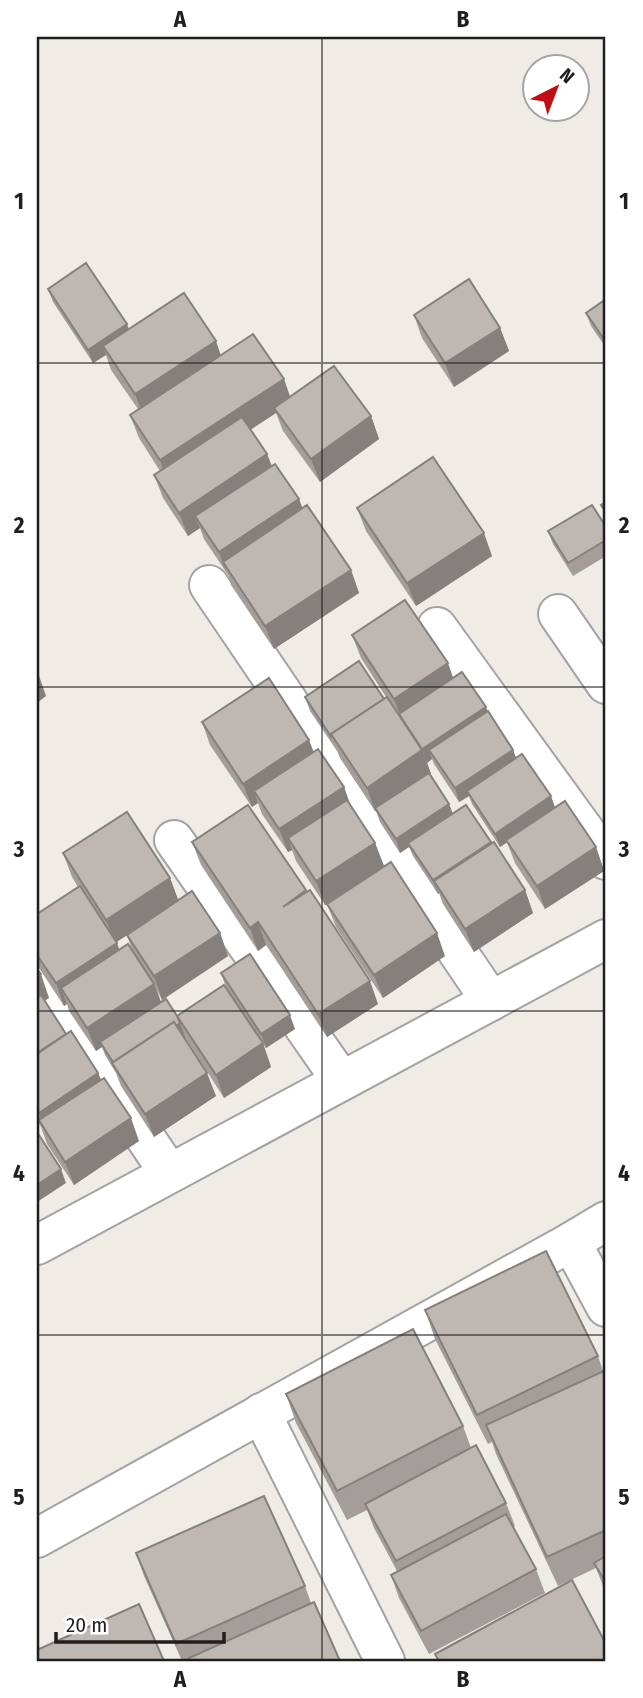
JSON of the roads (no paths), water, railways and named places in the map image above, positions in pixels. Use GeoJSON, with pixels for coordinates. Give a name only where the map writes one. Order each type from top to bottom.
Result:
{"type":"FeatureCollection","features":[{"type":"Feature","properties":{"kind":"street"},"geometry":{"type":"LineString","coordinates":[[209,585],[491,1002]]}},
{"type":"Feature","properties":{"kind":"street"},"geometry":{"type":"LineString","coordinates":[[558,614],[606,684]]}},
{"type":"Feature","properties":{"kind":"street"},"geometry":{"type":"LineString","coordinates":[[437,626],[606,860]]}},
{"type":"Feature","properties":{"kind":"street"},"geometry":{"type":"LineString","coordinates":[[174,840],[341,1080]]}},
{"type":"Feature","properties":{"kind":"street"},"geometry":{"type":"LineString","coordinates":[[37,1245],[606,939]]}},
{"type":"Feature","properties":{"kind":"street"},"geometry":{"type":"LineString","coordinates":[[37,975],[169,1173]]}},
{"type":"Feature","properties":{"kind":"street"},"geometry":{"type":"LineString","coordinates":[[37,1538],[606,1221]]}},
{"type":"Feature","properties":{"kind":"street"},"geometry":{"type":"LineString","coordinates":[[571,1242],[606,1307]]}},
{"type":"Feature","properties":{"kind":"street"},"geometry":{"type":"LineString","coordinates":[[261,1413],[385,1661]]}}]}
